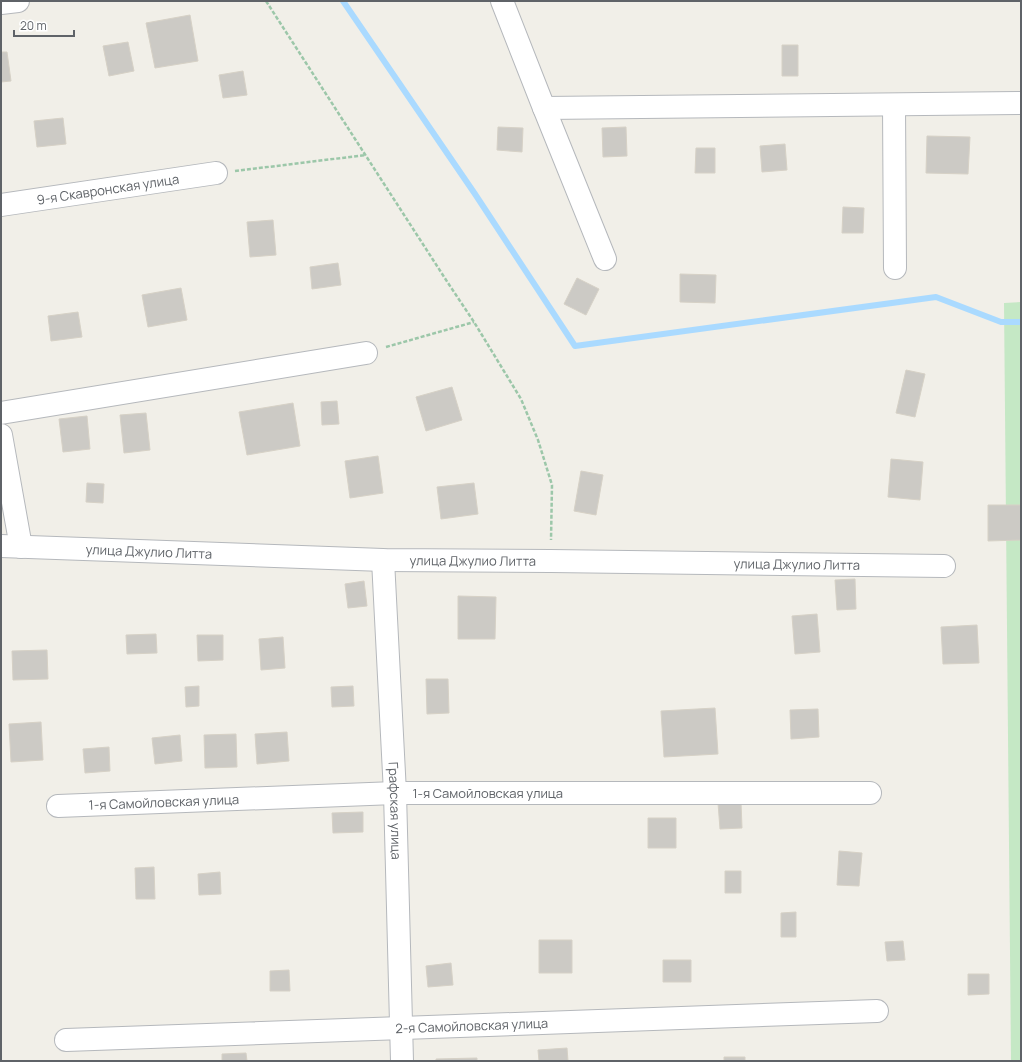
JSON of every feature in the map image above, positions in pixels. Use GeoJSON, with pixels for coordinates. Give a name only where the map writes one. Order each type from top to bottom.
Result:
{"type":"FeatureCollection","features":[{"type":"Feature","properties":{"kind":"street"},"geometry":{"type":"LineString","coordinates":[[1,4],[18,1]]}},
{"type":"Feature","properties":{"kind":"street"},"geometry":{"type":"LineString","coordinates":[[502,1],[605,259]]}},
{"type":"Feature","properties":{"kind":"street"},"geometry":{"type":"LineString","coordinates":[[544,108],[1021,103]]}},
{"type":"Feature","properties":{"kind":"street"},"geometry":{"type":"LineString","coordinates":[[894,105],[895,268]]}},
{"type":"Feature","properties":{"kind":"street","name":"9-я Скавронская улица"},"geometry":{"type":"LineString","coordinates":[[1,205],[216,173]]}},
{"type":"Feature","properties":{"kind":"street"},"geometry":{"type":"LineString","coordinates":[[1,413],[366,353]]}},
{"type":"Feature","properties":{"kind":"street"},"geometry":{"type":"LineString","coordinates":[[1,435],[11,546]]}},
{"type":"Feature","properties":{"kind":"street","name":"улица Джулио Литта"},"geometry":{"type":"LineString","coordinates":[[11,546],[383,560],[944,566]]}},
{"type":"Feature","properties":{"kind":"street","name":"Графская улица"},"geometry":{"type":"LineString","coordinates":[[383,560],[395,793],[402,1061]]}},
{"type":"Feature","properties":{"kind":"street","name":"1-я Самойловская улица"},"geometry":{"type":"LineString","coordinates":[[58,806],[395,793],[870,793]]}},
{"type":"Feature","properties":{"kind":"street","name":"2-я Самойловская улица"},"geometry":{"type":"LineString","coordinates":[[66,1040],[877,1012]]}},
{"type":"Feature","properties":{"kind":"path"},"geometry":{"type":"LineString","coordinates":[[266,1],[474,322],[521,399],[538,440],[552,485],[551,561]]}},
{"type":"Feature","properties":{"kind":"path"},"geometry":{"type":"LineString","coordinates":[[216,173],[366,155]]}},
{"type":"Feature","properties":{"kind":"path"},"geometry":{"type":"LineString","coordinates":[[366,353],[474,322]]}},
{"type":"Feature","properties":{"kind":"green space"},"geometry":{"type":"Polygon","coordinates":[[[1021,302],[1021,1061],[1011,1061],[1004,303],[1021,302]]]}},
{"type":"Feature","properties":{"kind":"building"},"geometry":{"type":"Polygon","coordinates":[[[190,15],[198,61],[155,68],[146,23],[190,15]]]}},
{"type":"Feature","properties":{"kind":"building"},"geometry":{"type":"Polygon","coordinates":[[[128,42],[134,71],[109,76],[103,46],[128,42]]]}},
{"type":"Feature","properties":{"kind":"building"},"geometry":{"type":"Polygon","coordinates":[[[782,45],[798,45],[798,76],[782,76],[782,45]]]}},
{"type":"Feature","properties":{"kind":"building"},"geometry":{"type":"Polygon","coordinates":[[[1,52],[7,52],[11,81],[1,82],[1,52]]]}},
{"type":"Feature","properties":{"kind":"building"},"geometry":{"type":"Polygon","coordinates":[[[243,71],[247,95],[223,98],[219,75],[243,71]]]}},
{"type":"Feature","properties":{"kind":"building"},"geometry":{"type":"Polygon","coordinates":[[[63,118],[66,144],[37,147],[34,121],[63,118]]]}},
{"type":"Feature","properties":{"kind":"building"},"geometry":{"type":"Polygon","coordinates":[[[498,127],[523,128],[522,152],[497,150],[498,127]]]}},
{"type":"Feature","properties":{"kind":"building"},"geometry":{"type":"Polygon","coordinates":[[[626,127],[627,156],[603,157],[602,128],[626,127]]]}},
{"type":"Feature","properties":{"kind":"building"},"geometry":{"type":"Polygon","coordinates":[[[927,136],[970,137],[968,174],[926,173],[927,136]]]}},
{"type":"Feature","properties":{"kind":"building"},"geometry":{"type":"Polygon","coordinates":[[[785,144],[787,170],[762,172],[760,146],[785,144]]]}},
{"type":"Feature","properties":{"kind":"building"},"geometry":{"type":"Polygon","coordinates":[[[696,148],[715,148],[715,173],[695,173],[696,148]]]}},
{"type":"Feature","properties":{"kind":"building"},"geometry":{"type":"Polygon","coordinates":[[[843,207],[864,208],[863,233],[842,233],[843,207]]]}},
{"type":"Feature","properties":{"kind":"building"},"geometry":{"type":"Polygon","coordinates":[[[273,220],[276,255],[250,257],[247,222],[273,220]]]}},
{"type":"Feature","properties":{"kind":"building"},"geometry":{"type":"Polygon","coordinates":[[[338,263],[341,285],[312,289],[310,267],[338,263]]]}},
{"type":"Feature","properties":{"kind":"building"},"geometry":{"type":"Polygon","coordinates":[[[680,274],[716,275],[715,303],[680,302],[680,274]]]}},
{"type":"Feature","properties":{"kind":"building"},"geometry":{"type":"Polygon","coordinates":[[[577,278],[599,289],[586,315],[564,304],[577,278]]]}},
{"type":"Feature","properties":{"kind":"building"},"geometry":{"type":"Polygon","coordinates":[[[181,288],[187,320],[148,327],[142,295],[181,288]]]}},
{"type":"Feature","properties":{"kind":"building"},"geometry":{"type":"Polygon","coordinates":[[[78,312],[82,337],[51,341],[48,316],[78,312]]]}},
{"type":"Feature","properties":{"kind":"building"},"geometry":{"type":"Polygon","coordinates":[[[906,370],[925,374],[915,417],[896,413],[906,370]]]}},
{"type":"Feature","properties":{"kind":"building"},"geometry":{"type":"Polygon","coordinates":[[[452,387],[462,420],[426,431],[416,397],[452,387]]]}},
{"type":"Feature","properties":{"kind":"building"},"geometry":{"type":"Polygon","coordinates":[[[337,401],[339,424],[322,425],[321,402],[337,401]]]}},
{"type":"Feature","properties":{"kind":"building"},"geometry":{"type":"Polygon","coordinates":[[[293,403],[300,446],[247,455],[239,412],[293,403]]]}},
{"type":"Feature","properties":{"kind":"building"},"geometry":{"type":"Polygon","coordinates":[[[146,413],[150,450],[124,453],[120,415],[146,413]]]}},
{"type":"Feature","properties":{"kind":"building"},"geometry":{"type":"Polygon","coordinates":[[[87,416],[90,449],[63,452],[59,419],[87,416]]]}},
{"type":"Feature","properties":{"kind":"building"},"geometry":{"type":"Polygon","coordinates":[[[378,456],[383,493],[350,498],[345,461],[378,456]]]}},
{"type":"Feature","properties":{"kind":"building"},"geometry":{"type":"Polygon","coordinates":[[[891,459],[923,462],[920,500],[888,497],[891,459]]]}},
{"type":"Feature","properties":{"kind":"building"},"geometry":{"type":"Polygon","coordinates":[[[581,471],[603,475],[596,515],[574,511],[581,471]]]}},
{"type":"Feature","properties":{"kind":"building"},"geometry":{"type":"Polygon","coordinates":[[[87,483],[104,484],[103,503],[86,502],[87,483]]]}},
{"type":"Feature","properties":{"kind":"building"},"geometry":{"type":"Polygon","coordinates":[[[474,483],[478,514],[441,519],[437,487],[474,483]]]}},
{"type":"Feature","properties":{"kind":"building"},"geometry":{"type":"Polygon","coordinates":[[[988,505],[1021,505],[1021,540],[988,541],[988,505]]]}},
{"type":"Feature","properties":{"kind":"building"},"geometry":{"type":"Polygon","coordinates":[[[855,579],[856,609],[837,610],[835,580],[855,579]]]}},
{"type":"Feature","properties":{"kind":"building"},"geometry":{"type":"Polygon","coordinates":[[[364,581],[367,606],[348,608],[345,584],[364,581]]]}},
{"type":"Feature","properties":{"kind":"building"},"geometry":{"type":"Polygon","coordinates":[[[458,596],[496,597],[495,639],[458,639],[458,596]]]}},
{"type":"Feature","properties":{"kind":"building"},"geometry":{"type":"Polygon","coordinates":[[[817,614],[820,652],[795,654],[792,616],[817,614]]]}},
{"type":"Feature","properties":{"kind":"building"},"geometry":{"type":"Polygon","coordinates":[[[977,625],[979,663],[943,664],[941,627],[977,625]]]}},
{"type":"Feature","properties":{"kind":"building"},"geometry":{"type":"Polygon","coordinates":[[[156,634],[157,653],[127,654],[126,635],[156,634]]]}},
{"type":"Feature","properties":{"kind":"building"},"geometry":{"type":"Polygon","coordinates":[[[197,635],[223,635],[223,660],[198,661],[197,635]]]}},
{"type":"Feature","properties":{"kind":"building"},"geometry":{"type":"Polygon","coordinates":[[[283,637],[285,668],[261,670],[259,639],[283,637]]]}},
{"type":"Feature","properties":{"kind":"building"},"geometry":{"type":"Polygon","coordinates":[[[47,650],[48,679],[13,680],[12,651],[47,650]]]}},
{"type":"Feature","properties":{"kind":"building"},"geometry":{"type":"Polygon","coordinates":[[[426,679],[448,679],[449,713],[427,714],[426,679]]]}},
{"type":"Feature","properties":{"kind":"building"},"geometry":{"type":"Polygon","coordinates":[[[199,686],[199,706],[186,707],[185,687],[199,686]]]}},
{"type":"Feature","properties":{"kind":"building"},"geometry":{"type":"Polygon","coordinates":[[[353,686],[354,706],[332,707],[331,687],[353,686]]]}},
{"type":"Feature","properties":{"kind":"building"},"geometry":{"type":"Polygon","coordinates":[[[715,708],[718,754],[664,757],[661,711],[715,708]]]}},
{"type":"Feature","properties":{"kind":"building"},"geometry":{"type":"Polygon","coordinates":[[[818,709],[819,737],[791,739],[790,710],[818,709]]]}},
{"type":"Feature","properties":{"kind":"building"},"geometry":{"type":"Polygon","coordinates":[[[41,722],[43,760],[11,762],[9,724],[41,722]]]}},
{"type":"Feature","properties":{"kind":"building"},"geometry":{"type":"Polygon","coordinates":[[[287,732],[289,761],[257,764],[255,734],[287,732]]]}},
{"type":"Feature","properties":{"kind":"building"},"geometry":{"type":"Polygon","coordinates":[[[236,734],[237,767],[205,768],[204,735],[236,734]]]}},
{"type":"Feature","properties":{"kind":"building"},"geometry":{"type":"Polygon","coordinates":[[[180,735],[182,761],[155,764],[152,738],[180,735]]]}},
{"type":"Feature","properties":{"kind":"building"},"geometry":{"type":"Polygon","coordinates":[[[109,747],[110,771],[85,773],[83,749],[109,747]]]}},
{"type":"Feature","properties":{"kind":"building"},"geometry":{"type":"Polygon","coordinates":[[[741,802],[742,828],[720,829],[718,803],[741,802]]]}},
{"type":"Feature","properties":{"kind":"building"},"geometry":{"type":"Polygon","coordinates":[[[363,812],[363,832],[333,833],[332,813],[363,812]]]}},
{"type":"Feature","properties":{"kind":"building"},"geometry":{"type":"Polygon","coordinates":[[[648,818],[676,818],[676,848],[648,848],[648,818]]]}},
{"type":"Feature","properties":{"kind":"building"},"geometry":{"type":"Polygon","coordinates":[[[839,851],[862,853],[859,886],[837,885],[839,851]]]}},
{"type":"Feature","properties":{"kind":"building"},"geometry":{"type":"Polygon","coordinates":[[[154,867],[155,899],[136,899],[135,868],[154,867]]]}},
{"type":"Feature","properties":{"kind":"building"},"geometry":{"type":"Polygon","coordinates":[[[725,871],[741,871],[741,893],[725,893],[725,871]]]}},
{"type":"Feature","properties":{"kind":"building"},"geometry":{"type":"Polygon","coordinates":[[[220,872],[221,894],[199,895],[198,874],[220,872]]]}},
{"type":"Feature","properties":{"kind":"building"},"geometry":{"type":"Polygon","coordinates":[[[796,912],[796,937],[781,937],[781,913],[796,912]]]}},
{"type":"Feature","properties":{"kind":"building"},"geometry":{"type":"Polygon","coordinates":[[[539,940],[572,940],[572,973],[539,973],[539,940]]]}},
{"type":"Feature","properties":{"kind":"building"},"geometry":{"type":"Polygon","coordinates":[[[903,941],[905,960],[887,961],[885,942],[903,941]]]}},
{"type":"Feature","properties":{"kind":"building"},"geometry":{"type":"Polygon","coordinates":[[[663,960],[691,960],[691,982],[663,982],[663,960]]]}},
{"type":"Feature","properties":{"kind":"building"},"geometry":{"type":"Polygon","coordinates":[[[451,963],[453,985],[428,987],[426,966],[451,963]]]}},
{"type":"Feature","properties":{"kind":"building"},"geometry":{"type":"Polygon","coordinates":[[[289,970],[290,991],[270,991],[270,971],[289,970]]]}},
{"type":"Feature","properties":{"kind":"building"},"geometry":{"type":"Polygon","coordinates":[[[968,974],[989,974],[989,994],[968,995],[968,974]]]}},
{"type":"Feature","properties":{"kind":"building"},"geometry":{"type":"Polygon","coordinates":[[[567,1048],[568,1061],[539,1061],[538,1050],[567,1048]]]}},
{"type":"Feature","properties":{"kind":"building"},"geometry":{"type":"Polygon","coordinates":[[[246,1053],[247,1061],[222,1061],[222,1054],[246,1053]]]}},
{"type":"Feature","properties":{"kind":"building"},"geometry":{"type":"Polygon","coordinates":[[[724,1057],[745,1057],[745,1061],[724,1061],[724,1057]]]}},
{"type":"Feature","properties":{"kind":"building"},"geometry":{"type":"Polygon","coordinates":[[[477,1058],[477,1061],[436,1061],[436,1059],[477,1058]]]}},
{"type":"Feature","properties":{"kind":"waterway"},"geometry":{"type":"LineString","coordinates":[[343,1],[475,194],[575,346],[936,297],[1001,322],[1021,322]]}}]}
